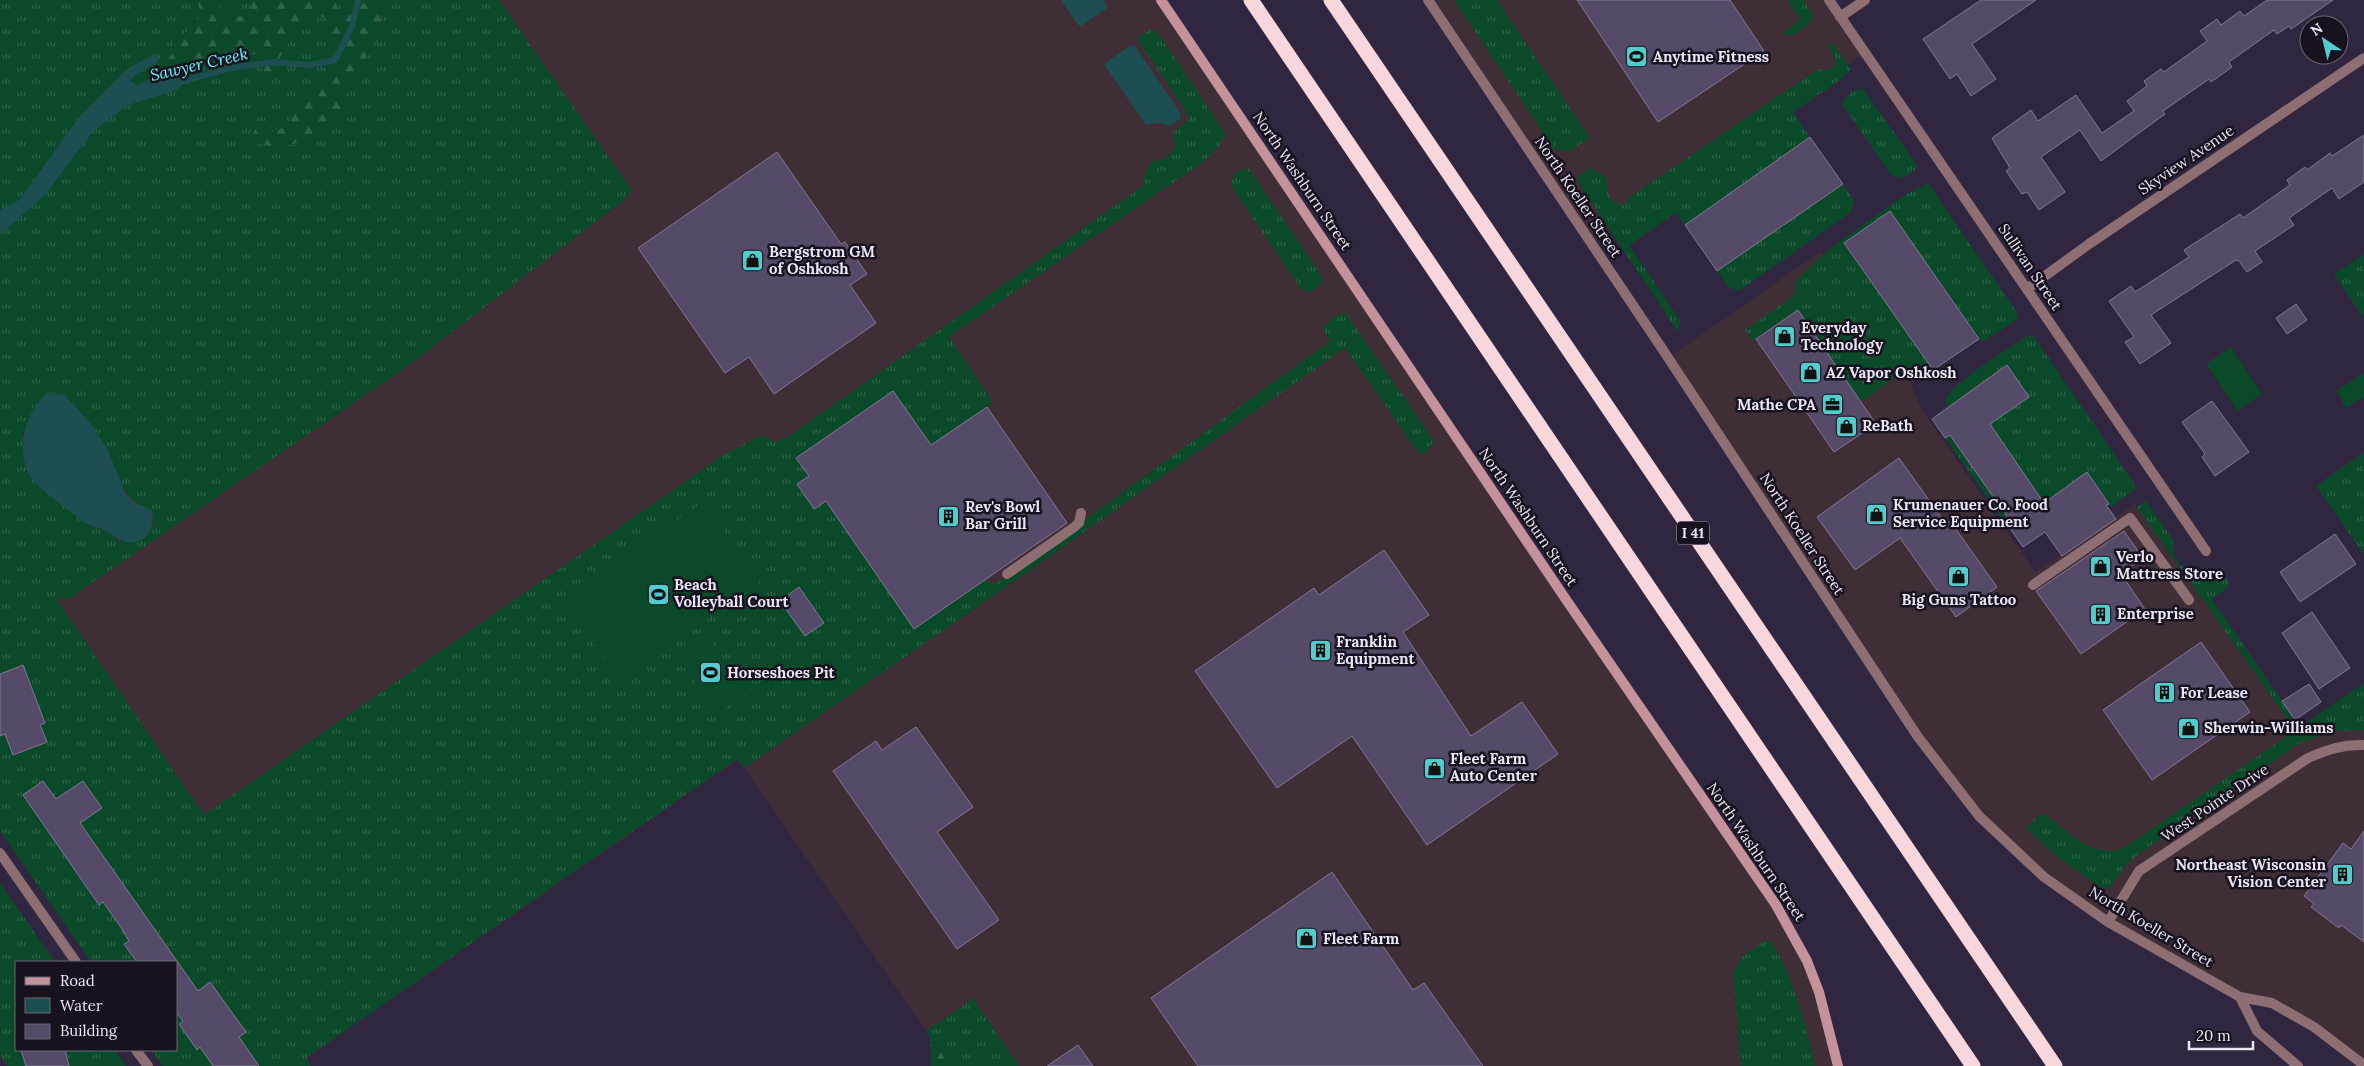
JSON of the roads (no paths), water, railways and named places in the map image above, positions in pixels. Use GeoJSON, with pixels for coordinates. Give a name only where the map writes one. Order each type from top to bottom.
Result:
{"type":"FeatureCollection","features":[{"type":"Feature","properties":{"kind":"highway"},"geometry":{"type":"LineString","coordinates":[[1251,0],[1973,1066]]}},
{"type":"Feature","properties":{"kind":"highway","name":"I 41"},"geometry":{"type":"LineString","coordinates":[[1331,0],[2055,1066]]}},
{"type":"Feature","properties":{"kind":"street","name":"North Washburn Street"},"geometry":{"type":"LineString","coordinates":[[1161,0],[1577,616],[1776,905],[1807,961],[1816,984],[1838,1066]]}},
{"type":"Feature","properties":{"kind":"street","name":"North Koeller Street"},"geometry":{"type":"LineString","coordinates":[[1428,0],[1663,350],[1918,737],[1979,816],[2044,877],[2108,922],[2240,997],[2272,1002],[2314,1028],[2364,1065]]}},
{"type":"Feature","properties":{"kind":"street","name":"Sullivan Street"},"geometry":{"type":"LineString","coordinates":[[1829,0],[2206,551]]}},
{"type":"Feature","properties":{"kind":"street"},"geometry":{"type":"LineString","coordinates":[[1840,16],[1865,0]]}},
{"type":"Feature","properties":{"kind":"street","name":"Skyview Avenue"},"geometry":{"type":"LineString","coordinates":[[2027,289],[2089,244],[2364,58]]}},
{"type":"Feature","properties":{"kind":"street"},"geometry":{"type":"LineString","coordinates":[[1007,574],[1073,528],[1079,523],[1081,513]]}},
{"type":"Feature","properties":{"kind":"street"},"geometry":{"type":"LineString","coordinates":[[2033,585],[2130,518],[2189,600]]}},
{"type":"Feature","properties":{"kind":"street","name":"West Pointe Drive"},"geometry":{"type":"LineString","coordinates":[[2108,922],[2139,871],[2308,758],[2329,749],[2352,744],[2364,745]]}},
{"type":"Feature","properties":{"kind":"street"},"geometry":{"type":"LineString","coordinates":[[0,853],[75,961]]}},
{"type":"Feature","properties":{"kind":"street"},"geometry":{"type":"LineString","coordinates":[[2240,997],[2257,1030],[2298,1066]]}},
{"type":"Feature","properties":{"kind":"street"},"geometry":{"type":"LineString","coordinates":[[137,1051],[148,1066]]}},
{"type":"Feature","properties":{"kind":"water"},"geometry":{"type":"Polygon","coordinates":[[[1061,0],[1103,0],[1107,6],[1106,9],[1081,26],[1078,25],[1061,0]]]}},
{"type":"Feature","properties":{"kind":"water"},"geometry":{"type":"Polygon","coordinates":[[[1131,45],[1135,46],[1181,114],[1180,119],[1169,126],[1159,123],[1146,125],[1104,64],[1131,45]]]}},
{"type":"Feature","properties":{"kind":"water"},"geometry":{"type":"Polygon","coordinates":[[[160,54],[156,64],[136,74],[130,81],[137,85],[162,74],[185,82],[177,90],[128,105],[93,131],[46,194],[0,235],[0,210],[19,200],[81,115],[127,69],[145,59],[160,54]]]}},
{"type":"Feature","properties":{"kind":"water"},"geometry":{"type":"Polygon","coordinates":[[[47,393],[64,395],[76,407],[107,448],[125,493],[137,504],[152,510],[152,525],[148,534],[140,541],[125,542],[104,530],[86,523],[45,492],[31,478],[24,461],[23,440],[28,420],[47,393]]]}},
{"type":"Feature","properties":{"kind":"waterway","name":"Sawyer Creek"},"geometry":{"type":"LineString","coordinates":[[176,83],[231,68],[273,62],[309,65],[335,60],[352,27],[358,0]]}},
{"type":"Feature","properties":{"kind":"place","name":"Anytime Fitness"},"geometry":{"type":"Point","coordinates":[1637,57]}},
{"type":"Feature","properties":{"kind":"place","name":"Bergstrom GM of Oshkosh"},"geometry":{"type":"Point","coordinates":[753,261]}},
{"type":"Feature","properties":{"kind":"place","name":"Everyday Technology"},"geometry":{"type":"Point","coordinates":[1785,337]}},
{"type":"Feature","properties":{"kind":"place","name":"AZ Vapor Oshkosh"},"geometry":{"type":"Point","coordinates":[1810,373]}},
{"type":"Feature","properties":{"kind":"place","name":"Mathe CPA"},"geometry":{"type":"Point","coordinates":[1832,405]}},
{"type":"Feature","properties":{"kind":"place","name":"ReBath"},"geometry":{"type":"Point","coordinates":[1846,426]}},
{"type":"Feature","properties":{"kind":"place","name":"Krumenauer Co. Food Service Equipment"},"geometry":{"type":"Point","coordinates":[1877,514]}},
{"type":"Feature","properties":{"kind":"place","name":"Rev's Bowl Bar Grill"},"geometry":{"type":"Point","coordinates":[949,516]}},
{"type":"Feature","properties":{"kind":"place","name":"Verlo Mattress Store"},"geometry":{"type":"Point","coordinates":[2100,566]}},
{"type":"Feature","properties":{"kind":"place","name":"Big Guns Tattoo"},"geometry":{"type":"Point","coordinates":[1959,577]}},
{"type":"Feature","properties":{"kind":"place","name":"Beach Volleyball Court"},"geometry":{"type":"Point","coordinates":[658,594]}},
{"type":"Feature","properties":{"kind":"place","name":"Enterprise"},"geometry":{"type":"Point","coordinates":[2101,614]}},
{"type":"Feature","properties":{"kind":"place","name":"Franklin Equipment"},"geometry":{"type":"Point","coordinates":[1320,651]}},
{"type":"Feature","properties":{"kind":"place","name":"Horseshoes Pit"},"geometry":{"type":"Point","coordinates":[711,673]}},
{"type":"Feature","properties":{"kind":"place","name":"For Lease"},"geometry":{"type":"Point","coordinates":[2164,693]}},
{"type":"Feature","properties":{"kind":"place","name":"Sherwin-Williams"},"geometry":{"type":"Point","coordinates":[2188,728]}},
{"type":"Feature","properties":{"kind":"place","name":"Fleet Farm Auto Center"},"geometry":{"type":"Point","coordinates":[1434,768]}},
{"type":"Feature","properties":{"kind":"place","name":"Northeast Wisconsin Vision Center"},"geometry":{"type":"Point","coordinates":[2342,874]}},
{"type":"Feature","properties":{"kind":"place","name":"Fleet Farm"},"geometry":{"type":"Point","coordinates":[1307,939]}}]}
